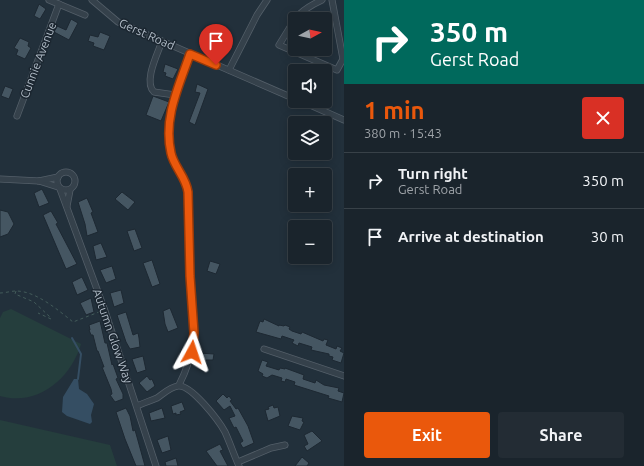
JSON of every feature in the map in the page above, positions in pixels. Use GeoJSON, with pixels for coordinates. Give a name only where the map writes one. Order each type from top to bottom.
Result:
{"type":"FeatureCollection","features":[{"type":"Feature","properties":{"kind":"street"},"geometry":{"type":"LineString","coordinates":[[49,0],[85,15]]}},
{"type":"Feature","properties":{"kind":"street","name":"Gerst Road"},"geometry":{"type":"LineString","coordinates":[[92,0],[118,22],[288,96]]}},
{"type":"Feature","properties":{"kind":"street"},"geometry":{"type":"LineString","coordinates":[[229,70],[257,15],[267,0]]}},
{"type":"Feature","properties":{"kind":"street"},"geometry":{"type":"LineString","coordinates":[[301,12],[311,5],[322,0]]}},
{"type":"Feature","properties":{"kind":"street"},"geometry":{"type":"LineString","coordinates":[[305,56],[338,70],[343,59],[332,0]]}},
{"type":"Feature","properties":{"kind":"street","name":"Cunnie Avenue"},"geometry":{"type":"LineString","coordinates":[[17,116],[59,4]]}},
{"type":"Feature","properties":{"kind":"street"},"geometry":{"type":"LineString","coordinates":[[288,30],[279,45],[288,49]]}},
{"type":"Feature","properties":{"kind":"street"},"geometry":{"type":"LineString","coordinates":[[162,41],[149,80],[150,87],[154,92],[175,95]]}},
{"type":"Feature","properties":{"kind":"street"},"geometry":{"type":"LineString","coordinates":[[179,385],[187,369],[192,352],[194,333],[190,276],[188,192],[185,180],[173,160],[169,138],[170,114],[175,95],[190,54]]}},
{"type":"Feature","properties":{"kind":"street"},"geometry":{"type":"LineString","coordinates":[[317,108],[344,120]]}},
{"type":"Feature","properties":{"kind":"street"},"geometry":{"type":"LineString","coordinates":[[0,179],[39,181],[58,177],[64,172],[72,175],[75,183],[70,190],[65,191],[39,181]]}},
{"type":"Feature","properties":{"kind":"street"},"geometry":{"type":"LineString","coordinates":[[58,177],[59,188]]}},
{"type":"Feature","properties":{"kind":"street","name":"Autumn Glow Way"},"geometry":{"type":"LineString","coordinates":[[59,188],[104,306],[156,466]]}},
{"type":"Feature","properties":{"kind":"street","name":"Autumn Glow Way"},"geometry":{"type":"LineString","coordinates":[[67,207],[70,190]]}},
{"type":"Feature","properties":{"kind":"street"},"geometry":{"type":"LineString","coordinates":[[264,349],[344,376]]}},
{"type":"Feature","properties":{"kind":"street"},"geometry":{"type":"LineString","coordinates":[[137,406],[154,399],[172,387],[179,385],[190,391],[216,418],[225,432],[238,464],[271,448],[285,445]]}},
{"type":"Feature","properties":{"kind":"path"},"geometry":{"type":"LineString","coordinates":[[0,293],[16,291],[48,302],[74,322],[100,312]]}},
{"type":"Feature","properties":{"kind":"path"},"geometry":{"type":"LineString","coordinates":[[16,291],[15,294],[34,302],[51,319],[38,313]]}},
{"type":"Feature","properties":{"kind":"green space"},"geometry":{"type":"Polygon","coordinates":[[[11,309],[81,344],[69,368],[61,378],[51,387],[40,393],[27,397],[14,398],[0,396],[0,318],[3,312],[11,309]]]}},
{"type":"Feature","properties":{"kind":"green space"},"geometry":{"type":"Polygon","coordinates":[[[0,420],[110,445],[117,466],[0,466],[0,420]]]}},
{"type":"Feature","properties":{"kind":"water"},"geometry":{"type":"Polygon","coordinates":[[[74,379],[78,379],[79,389],[87,394],[94,404],[91,415],[92,422],[90,424],[67,416],[62,412],[63,397],[74,379]]]}},
{"type":"Feature","properties":{"kind":"building"},"geometry":{"type":"Polygon","coordinates":[[[39,4],[46,9],[40,19],[34,16],[39,4]]]}},
{"type":"Feature","properties":{"kind":"building"},"geometry":{"type":"Polygon","coordinates":[[[71,19],[78,23],[69,40],[54,32],[57,26],[66,30],[71,19]]]}},
{"type":"Feature","properties":{"kind":"building"},"geometry":{"type":"Polygon","coordinates":[[[100,32],[110,36],[104,50],[93,46],[94,43],[88,41],[90,35],[98,37],[100,32]]]}},
{"type":"Feature","properties":{"kind":"building"},"geometry":{"type":"Polygon","coordinates":[[[20,38],[29,42],[28,46],[31,48],[25,59],[16,55],[18,50],[14,48],[20,38]]]}},
{"type":"Feature","properties":{"kind":"building"},"geometry":{"type":"Polygon","coordinates":[[[165,64],[178,69],[173,79],[165,76],[166,73],[163,72],[165,64]]]}},
{"type":"Feature","properties":{"kind":"building"},"geometry":{"type":"Polygon","coordinates":[[[197,84],[208,89],[195,125],[189,122],[200,93],[195,92],[197,84]]]}},
{"type":"Feature","properties":{"kind":"building"},"geometry":{"type":"Polygon","coordinates":[[[5,86],[13,89],[9,99],[1,96],[5,86]]]}},
{"type":"Feature","properties":{"kind":"building"},"geometry":{"type":"Polygon","coordinates":[[[153,96],[169,102],[161,121],[146,115],[153,96]]]}},
{"type":"Feature","properties":{"kind":"building"},"geometry":{"type":"Polygon","coordinates":[[[42,189],[49,203],[39,207],[34,193],[42,189]]]}},
{"type":"Feature","properties":{"kind":"building"},"geometry":{"type":"Polygon","coordinates":[[[122,192],[135,202],[128,210],[115,199],[122,192]]]}},
{"type":"Feature","properties":{"kind":"building"},"geometry":{"type":"Polygon","coordinates":[[[87,198],[93,212],[91,213],[98,232],[87,236],[78,202],[87,198]]]}},
{"type":"Feature","properties":{"kind":"building"},"geometry":{"type":"Polygon","coordinates":[[[0,210],[8,212],[14,224],[8,234],[0,237],[0,210]]]}},
{"type":"Feature","properties":{"kind":"building"},"geometry":{"type":"Polygon","coordinates":[[[51,211],[58,223],[56,224],[77,264],[66,269],[43,215],[51,211]]]}},
{"type":"Feature","properties":{"kind":"building"},"geometry":{"type":"Polygon","coordinates":[[[135,229],[142,248],[134,251],[127,231],[135,229]]]}},
{"type":"Feature","properties":{"kind":"building"},"geometry":{"type":"Polygon","coordinates":[[[101,243],[107,257],[96,260],[93,246],[101,243]]]}},
{"type":"Feature","properties":{"kind":"building"},"geometry":{"type":"Polygon","coordinates":[[[152,260],[160,284],[152,287],[143,263],[152,260]]]}},
{"type":"Feature","properties":{"kind":"building"},"geometry":{"type":"Polygon","coordinates":[[[210,261],[220,264],[216,274],[207,271],[210,261]]]}},
{"type":"Feature","properties":{"kind":"building"},"geometry":{"type":"Polygon","coordinates":[[[112,266],[116,279],[106,283],[100,270],[112,266]]]}},
{"type":"Feature","properties":{"kind":"building"},"geometry":{"type":"Polygon","coordinates":[[[82,277],[88,290],[77,295],[72,282],[82,277]]]}},
{"type":"Feature","properties":{"kind":"building"},"geometry":{"type":"Polygon","coordinates":[[[121,290],[124,303],[114,307],[110,293],[121,290]]]}},
{"type":"Feature","properties":{"kind":"building"},"geometry":{"type":"Polygon","coordinates":[[[91,298],[94,312],[86,315],[80,303],[91,298]]]}},
{"type":"Feature","properties":{"kind":"building"},"geometry":{"type":"Polygon","coordinates":[[[170,308],[178,328],[168,332],[163,311],[170,308]]]}},
{"type":"Feature","properties":{"kind":"building"},"geometry":{"type":"Polygon","coordinates":[[[126,312],[133,335],[138,333],[140,347],[130,349],[126,342],[117,315],[126,312]]]}},
{"type":"Feature","properties":{"kind":"building"},"geometry":{"type":"Polygon","coordinates":[[[264,319],[279,326],[285,325],[290,327],[289,329],[292,331],[301,334],[302,332],[323,341],[324,339],[328,340],[326,345],[336,349],[337,346],[342,348],[340,351],[344,353],[341,363],[332,360],[333,357],[329,356],[329,354],[311,350],[312,347],[299,343],[298,346],[292,343],[294,340],[282,336],[281,339],[256,332],[260,321],[263,322],[264,319]]]}},
{"type":"Feature","properties":{"kind":"building"},"geometry":{"type":"Polygon","coordinates":[[[100,321],[105,343],[107,343],[112,365],[113,364],[118,378],[116,379],[123,394],[123,399],[115,402],[110,395],[112,394],[111,389],[102,367],[104,367],[97,351],[93,335],[91,335],[89,330],[89,325],[100,321]]]}},
{"type":"Feature","properties":{"kind":"building"},"geometry":{"type":"Polygon","coordinates":[[[199,353],[214,354],[213,360],[198,360],[199,353]]]}},
{"type":"Feature","properties":{"kind":"building"},"geometry":{"type":"Polygon","coordinates":[[[143,356],[146,370],[137,373],[132,359],[143,356]]]}},
{"type":"Feature","properties":{"kind":"building"},"geometry":{"type":"Polygon","coordinates":[[[262,360],[268,362],[266,366],[279,370],[280,368],[285,368],[304,375],[303,379],[315,383],[316,380],[324,385],[339,388],[338,391],[344,393],[342,402],[328,398],[329,396],[294,385],[295,382],[286,379],[285,382],[281,381],[282,378],[272,375],[267,378],[262,376],[263,374],[258,371],[262,360]]]}},
{"type":"Feature","properties":{"kind":"building"},"geometry":{"type":"Polygon","coordinates":[[[147,376],[150,380],[152,379],[155,386],[147,392],[139,383],[147,376]]]}},
{"type":"Feature","properties":{"kind":"building"},"geometry":{"type":"Polygon","coordinates":[[[223,394],[227,398],[229,396],[232,400],[230,401],[236,409],[238,408],[248,426],[254,443],[243,448],[240,443],[243,441],[236,427],[234,428],[229,418],[235,416],[230,406],[224,410],[216,401],[223,394]]]}},
{"type":"Feature","properties":{"kind":"building"},"geometry":{"type":"Polygon","coordinates":[[[182,402],[185,410],[180,412],[181,414],[173,414],[171,406],[182,402]]]}},
{"type":"Feature","properties":{"kind":"building"},"geometry":{"type":"Polygon","coordinates":[[[273,405],[274,408],[278,407],[280,416],[268,421],[265,410],[269,409],[268,407],[273,405]]]}},
{"type":"Feature","properties":{"kind":"building"},"geometry":{"type":"Polygon","coordinates":[[[126,408],[130,416],[133,431],[135,430],[145,466],[136,466],[116,412],[126,408]]]}},
{"type":"Feature","properties":{"kind":"building"},"geometry":{"type":"Polygon","coordinates":[[[162,408],[165,418],[151,421],[149,413],[162,408]]]}},
{"type":"Feature","properties":{"kind":"building"},"geometry":{"type":"Polygon","coordinates":[[[292,416],[303,418],[302,421],[304,422],[300,430],[288,426],[292,416]]]}},
{"type":"Feature","properties":{"kind":"building"},"geometry":{"type":"Polygon","coordinates":[[[312,431],[322,441],[307,451],[304,446],[308,444],[304,435],[312,431]]]}},
{"type":"Feature","properties":{"kind":"building"},"geometry":{"type":"Polygon","coordinates":[[[168,436],[171,450],[162,453],[157,440],[168,436]]]}},
{"type":"Feature","properties":{"kind":"building"},"geometry":{"type":"Polygon","coordinates":[[[220,444],[223,450],[220,451],[228,466],[217,466],[206,451],[220,444]]]}},
{"type":"Feature","properties":{"kind":"building"},"geometry":{"type":"Polygon","coordinates":[[[302,457],[309,463],[307,466],[295,466],[302,457]]]}},
{"type":"Feature","properties":{"kind":"building"},"geometry":{"type":"Polygon","coordinates":[[[176,458],[178,466],[166,466],[165,462],[176,458]]]}},
{"type":"Feature","properties":{"kind":"waterway"},"geometry":{"type":"LineString","coordinates":[[72,338],[81,354],[78,379]]}},
{"type":"Feature","properties":{"kind":"route"},"geometry":{"type":"LineString","coordinates":[[192,352],[194,333],[190,276],[188,187],[171,154],[169,125],[172,105],[190,54],[216,65]]}}]}
